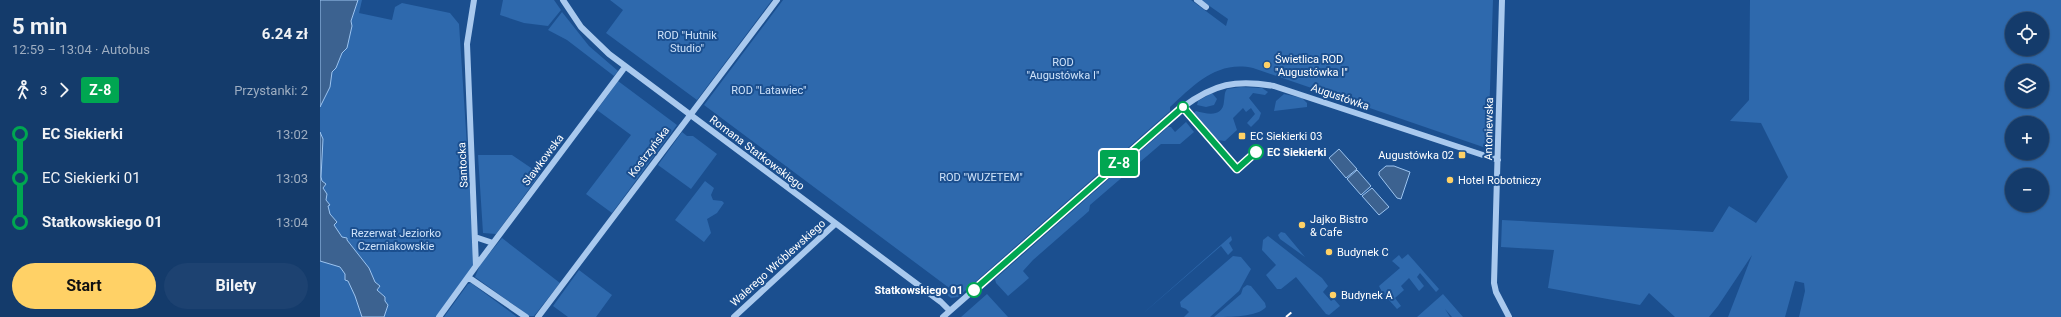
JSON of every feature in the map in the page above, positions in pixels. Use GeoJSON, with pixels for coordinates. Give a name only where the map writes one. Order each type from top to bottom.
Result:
{"type":"FeatureCollection","features":[{"type":"Feature","properties":{"kind":"street","name":"Santocka"},"geometry":{"type":"LineString","coordinates":[[474,0],[467,44],[476,266]]}},
{"type":"Feature","properties":{"kind":"street","name":"Romana Statkowskiego"},"geometry":{"type":"LineString","coordinates":[[563,0],[594,41],[625,67],[941,302],[950,311]]}},
{"type":"Feature","properties":{"kind":"street","name":"Kostrzyńska"},"geometry":{"type":"LineString","coordinates":[[538,317],[778,0]]}},
{"type":"Feature","properties":{"kind":"street"},"geometry":{"type":"LineString","coordinates":[[1197,0],[1206,7]]}},
{"type":"Feature","properties":{"kind":"street","name":"Antoniewska"},"geometry":{"type":"LineString","coordinates":[[1502,0],[1494,283],[1496,292],[1509,317]]}},
{"type":"Feature","properties":{"kind":"street","name":"Sławkowska"},"geometry":{"type":"LineString","coordinates":[[476,266],[625,67]]}},
{"type":"Feature","properties":{"kind":"street","name":"Augustówka"},"geometry":{"type":"LineString","coordinates":[[943,317],[1183,107],[1204,92],[1220,86],[1251,83],[1274,86],[1498,160]]}},
{"type":"Feature","properties":{"kind":"street","name":"Walerego Wróblewskiego"},"geometry":{"type":"LineString","coordinates":[[734,317],[836,224]]}},
{"type":"Feature","properties":{"kind":"street"},"geometry":{"type":"LineString","coordinates":[[475,237],[493,243]]}},
{"type":"Feature","properties":{"kind":"street"},"geometry":{"type":"LineString","coordinates":[[439,317],[476,266]]}},
{"type":"Feature","properties":{"kind":"street"},"geometry":{"type":"LineString","coordinates":[[468,277],[526,317]]}},
{"type":"Feature","properties":{"kind":"green space","name":"Rezerwat Jeziorko Czerniakowskie"},"geometry":{"type":"Polygon","coordinates":[[[320,0],[362,0],[359,13],[392,20],[395,7],[402,3],[450,13],[459,24],[475,268],[439,317],[320,317],[320,0]]]}},
{"type":"Feature","properties":{"kind":"green space"},"geometry":{"type":"Polygon","coordinates":[[[503,0],[554,0],[561,10],[548,26],[524,23],[500,15],[503,0]]]}},
{"type":"Feature","properties":{"kind":"green space","name":"ROD \"Hutnik Studio\""},"geometry":{"type":"Polygon","coordinates":[[[610,0],[772,0],[697,100],[606,33],[623,10],[610,0]]]}},
{"type":"Feature","properties":{"kind":"green space"},"geometry":{"type":"Polygon","coordinates":[[[783,0],[1191,0],[1226,26],[1228,19],[1201,0],[1493,0],[1488,147],[1486,148],[1253,68],[1240,66],[1217,71],[1207,76],[1188,90],[1170,107],[1170,111],[958,297],[951,298],[946,294],[952,290],[704,105],[783,0]]]}},
{"type":"Feature","properties":{"kind":"green space"},"geometry":{"type":"Polygon","coordinates":[[[1750,0],[2061,0],[2061,317],[1799,317],[1805,291],[1804,283],[1795,281],[1785,317],[1728,317],[1752,255],[1709,317],[1675,317],[1649,293],[1640,305],[1548,288],[1554,250],[1501,247],[1502,220],[1713,232],[1729,206],[1756,223],[1788,177],[1761,123],[1730,121],[1749,100],[1750,0]]]}},
{"type":"Feature","properties":{"kind":"green space"},"geometry":{"type":"Polygon","coordinates":[[[562,12],[589,46],[618,71],[614,76],[567,40],[548,30],[562,12]]]}},
{"type":"Feature","properties":{"kind":"green space"},"geometry":{"type":"Polygon","coordinates":[[[618,81],[677,125],[612,213],[586,194],[631,135],[597,110],[618,81]]]}},
{"type":"Feature","properties":{"kind":"green space"},"geometry":{"type":"Polygon","coordinates":[[[1241,87],[1262,88],[1268,92],[1265,95],[1253,93],[1249,98],[1261,113],[1259,119],[1251,127],[1247,123],[1255,114],[1251,108],[1246,112],[1243,108],[1233,118],[1237,130],[1225,141],[1217,140],[1194,115],[1194,113],[1196,111],[1209,114],[1218,112],[1223,106],[1227,89],[1241,87]]]}},
{"type":"Feature","properties":{"kind":"green space"},"geometry":{"type":"Polygon","coordinates":[[[1212,93],[1217,99],[1214,105],[1206,107],[1197,105],[1198,101],[1212,93]]]}},
{"type":"Feature","properties":{"kind":"green space"},"geometry":{"type":"Polygon","coordinates":[[[1284,94],[1302,98],[1307,103],[1307,107],[1274,111],[1276,101],[1284,94]]]}},
{"type":"Feature","properties":{"kind":"green space"},"geometry":{"type":"Polygon","coordinates":[[[1186,122],[1194,132],[1180,144],[1161,144],[1090,205],[1089,211],[1033,260],[1023,271],[1029,278],[1008,296],[996,283],[995,279],[1168,127],[1171,127],[1175,132],[1186,122]]]}},
{"type":"Feature","properties":{"kind":"green space"},"geometry":{"type":"Polygon","coordinates":[[[682,132],[687,136],[693,136],[717,154],[691,189],[658,165],[682,132]]]}},
{"type":"Feature","properties":{"kind":"green space"},"geometry":{"type":"Polygon","coordinates":[[[478,155],[512,155],[540,174],[496,234],[483,233],[478,155]]]}},
{"type":"Feature","properties":{"kind":"green space"},"geometry":{"type":"Polygon","coordinates":[[[705,181],[714,188],[711,195],[713,200],[722,201],[724,203],[717,213],[707,219],[711,233],[704,242],[675,220],[705,181]]]}},
{"type":"Feature","properties":{"kind":"green space"},"geometry":{"type":"Polygon","coordinates":[[[1281,232],[1285,233],[1305,257],[1280,239],[1278,235],[1281,232]]]}},
{"type":"Feature","properties":{"kind":"green space"},"geometry":{"type":"Polygon","coordinates":[[[1231,236],[1232,240],[1229,243],[1233,250],[1228,255],[1221,246],[1139,317],[1231,236]]]}},
{"type":"Feature","properties":{"kind":"green space"},"geometry":{"type":"Polygon","coordinates":[[[1268,236],[1322,278],[1328,286],[1323,292],[1331,301],[1334,299],[1340,306],[1329,315],[1326,314],[1296,277],[1281,289],[1277,289],[1266,275],[1276,265],[1262,250],[1263,240],[1268,236]]]}},
{"type":"Feature","properties":{"kind":"green space"},"geometry":{"type":"Polygon","coordinates":[[[502,238],[560,283],[534,316],[529,316],[475,277],[480,265],[502,238]]]}},
{"type":"Feature","properties":{"kind":"green space"},"geometry":{"type":"Polygon","coordinates":[[[1408,254],[1439,289],[1436,292],[1420,273],[1417,277],[1424,286],[1419,291],[1409,278],[1401,286],[1404,290],[1395,298],[1401,306],[1397,309],[1382,292],[1379,286],[1400,268],[1392,261],[1399,255],[1402,259],[1408,254]]]}},
{"type":"Feature","properties":{"kind":"green space"},"geometry":{"type":"Polygon","coordinates":[[[1233,256],[1241,257],[1251,269],[1239,291],[1210,317],[1184,317],[1189,312],[1181,307],[1180,302],[1233,256]]]}},
{"type":"Feature","properties":{"kind":"green space"},"geometry":{"type":"Polygon","coordinates":[[[579,270],[612,295],[596,317],[568,317],[553,306],[579,270]]]}},
{"type":"Feature","properties":{"kind":"green space"},"geometry":{"type":"Polygon","coordinates":[[[471,283],[517,317],[444,317],[468,284],[471,283]]]}},
{"type":"Feature","properties":{"kind":"green space"},"geometry":{"type":"Polygon","coordinates":[[[1247,285],[1251,286],[1265,303],[1266,307],[1257,313],[1250,315],[1214,317],[1241,294],[1243,288],[1247,285]]]}},
{"type":"Feature","properties":{"kind":"green space"},"geometry":{"type":"Polygon","coordinates":[[[987,294],[1008,317],[961,317],[987,294]]]}},
{"type":"Feature","properties":{"kind":"green space"},"geometry":{"type":"Polygon","coordinates":[[[1443,294],[1463,317],[1452,317],[1445,309],[1450,317],[1417,317],[1443,294]]]}},
{"type":"Feature","properties":{"kind":"shaded area"},"geometry":{"type":"Polygon","coordinates":[[[320,0],[358,0],[351,21],[352,26],[347,48],[342,53],[336,68],[332,72],[330,87],[320,107],[320,0]]]}},
{"type":"Feature","properties":{"kind":"shaded area"},"geometry":{"type":"Polygon","coordinates":[[[320,132],[323,139],[321,177],[322,181],[326,184],[323,188],[327,194],[326,200],[330,205],[328,206],[330,214],[337,222],[334,225],[342,237],[347,238],[369,268],[375,282],[380,286],[377,290],[385,297],[385,301],[388,305],[384,317],[362,317],[355,296],[348,281],[345,280],[345,274],[340,267],[320,261],[320,132]]]}},
{"type":"Feature","properties":{"kind":"shaded area"},"geometry":{"type":"Polygon","coordinates":[[[1339,149],[1357,169],[1346,178],[1329,158],[1339,149]]]}},
{"type":"Feature","properties":{"kind":"shaded area"},"geometry":{"type":"Polygon","coordinates":[[[1386,166],[1394,166],[1410,172],[1401,199],[1397,198],[1379,175],[1379,172],[1386,166]]]}},
{"type":"Feature","properties":{"kind":"shaded area"},"geometry":{"type":"Polygon","coordinates":[[[1357,170],[1371,186],[1361,195],[1347,179],[1357,170]]]}},
{"type":"Feature","properties":{"kind":"shaded area"},"geometry":{"type":"Polygon","coordinates":[[[1372,188],[1389,207],[1379,215],[1362,196],[1372,188]]]}},
{"type":"Feature","properties":{"kind":"railway"},"geometry":{"type":"LineString","coordinates":[[1286,317],[1293,311]]}},
{"type":"Feature","properties":{"kind":"bus line","name":"Z-8"},"geometry":{"type":"LineString","coordinates":[[974,290],[1183,107],[1237,169],[1256,152]]}},
{"type":"Feature","properties":{"kind":"place","name":"Świetlica ROD \"Augustówka I\""},"geometry":{"type":"Point","coordinates":[1267,65]}},
{"type":"Feature","properties":{"kind":"place","name":"EC Siekierki 03"},"geometry":{"type":"Point","coordinates":[1242,136]}},
{"type":"Feature","properties":{"kind":"place","name":"EC Siekierki"},"geometry":{"type":"Point","coordinates":[1256,152]}},
{"type":"Feature","properties":{"kind":"place","name":"Augustówka 02"},"geometry":{"type":"Point","coordinates":[1462,155]}},
{"type":"Feature","properties":{"kind":"place","name":"Hotel Robotniczy"},"geometry":{"type":"Point","coordinates":[1450,180]}},
{"type":"Feature","properties":{"kind":"place","name":"Jajko Bistro & Cafe"},"geometry":{"type":"Point","coordinates":[1302,225]}},
{"type":"Feature","properties":{"kind":"place","name":"Budynek C"},"geometry":{"type":"Point","coordinates":[1329,252]}},
{"type":"Feature","properties":{"kind":"place","name":"Statkowskiego 01"},"geometry":{"type":"Point","coordinates":[974,290]}},
{"type":"Feature","properties":{"kind":"place","name":"Budynek A"},"geometry":{"type":"Point","coordinates":[1333,295]}},
{"type":"Feature","properties":{"kind":"park label","name":"ROD \"Augustówka I\""},"geometry":{"type":"Point","coordinates":[1063,68]}},
{"type":"Feature","properties":{"kind":"park label","name":"ROD \"Latawiec\""},"geometry":{"type":"Point","coordinates":[769,90]}},
{"type":"Feature","properties":{"kind":"park label","name":"ROD \"WUZETEM\""},"geometry":{"type":"Point","coordinates":[981,177]}}]}
